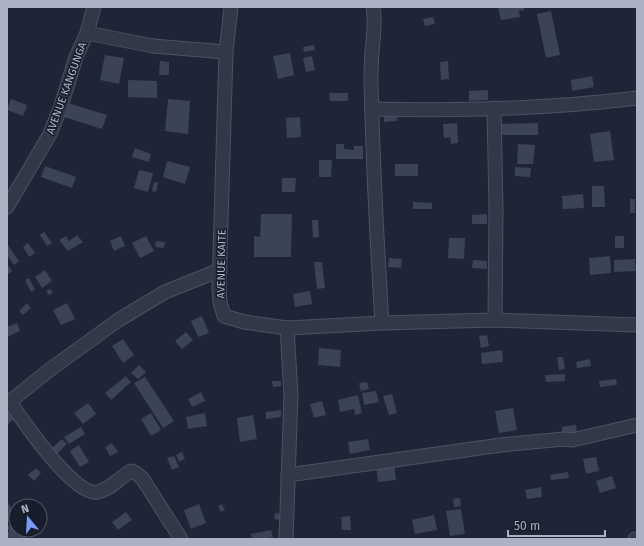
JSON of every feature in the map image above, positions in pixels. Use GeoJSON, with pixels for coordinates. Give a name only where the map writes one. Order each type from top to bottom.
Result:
{"type":"FeatureCollection","features":[{"type":"Feature","properties":{"kind":"street","name":"AVENUE KANGUNGA"},"geometry":{"type":"LineString","coordinates":[[7,206],[50,134],[61,106],[76,56],[87,33],[94,7]]}},
{"type":"Feature","properties":{"kind":"street","name":"AVENUE KAITE"},"geometry":{"type":"LineString","coordinates":[[231,7],[226,52],[219,296],[224,316],[244,322],[287,328]]}},
{"type":"Feature","properties":{"kind":"street"},"geometry":{"type":"LineString","coordinates":[[372,7],[375,16],[371,81],[375,215],[382,323]]}},
{"type":"Feature","properties":{"kind":"street"},"geometry":{"type":"LineString","coordinates":[[87,33],[154,46],[226,52]]}},
{"type":"Feature","properties":{"kind":"street"},"geometry":{"type":"LineString","coordinates":[[372,110],[449,110],[586,104],[637,98]]}},
{"type":"Feature","properties":{"kind":"street"},"geometry":{"type":"LineString","coordinates":[[494,108],[496,210],[495,320]]}},
{"type":"Feature","properties":{"kind":"street"},"geometry":{"type":"LineString","coordinates":[[181,539],[146,484],[136,473],[131,471],[109,487],[98,492],[91,492],[84,489],[65,472],[37,441],[8,403],[48,371],[117,321],[165,292],[220,270]]}},
{"type":"Feature","properties":{"kind":"street"},"geometry":{"type":"LineString","coordinates":[[286,539],[291,394],[287,328],[382,323],[495,320],[637,325]]}},
{"type":"Feature","properties":{"kind":"street"},"geometry":{"type":"LineString","coordinates":[[288,475],[501,445],[564,439],[572,440],[637,425]]}},
{"type":"Feature","properties":{"kind":"building"},"geometry":{"type":"Polygon","coordinates":[[[498,7],[524,7],[524,10],[519,11],[520,17],[501,20],[498,7]]]}},
{"type":"Feature","properties":{"kind":"building"},"geometry":{"type":"Polygon","coordinates":[[[551,11],[560,55],[546,58],[537,14],[551,11]]]}},
{"type":"Feature","properties":{"kind":"building"},"geometry":{"type":"Polygon","coordinates":[[[433,17],[435,24],[425,26],[423,19],[433,17]]]}},
{"type":"Feature","properties":{"kind":"building"},"geometry":{"type":"Polygon","coordinates":[[[314,45],[315,50],[304,52],[303,47],[314,45]]]}},
{"type":"Feature","properties":{"kind":"building"},"geometry":{"type":"Polygon","coordinates":[[[290,53],[294,75],[278,79],[273,56],[290,53]]]}},
{"type":"Feature","properties":{"kind":"building"},"geometry":{"type":"Polygon","coordinates":[[[105,55],[124,58],[119,84],[100,80],[105,55]]]}},
{"type":"Feature","properties":{"kind":"building"},"geometry":{"type":"Polygon","coordinates":[[[312,56],[315,70],[306,72],[303,58],[312,56]]]}},
{"type":"Feature","properties":{"kind":"building"},"geometry":{"type":"Polygon","coordinates":[[[160,61],[169,62],[169,75],[159,75],[160,61]]]}},
{"type":"Feature","properties":{"kind":"building"},"geometry":{"type":"Polygon","coordinates":[[[448,61],[449,79],[441,80],[440,62],[448,61]]]}},
{"type":"Feature","properties":{"kind":"building"},"geometry":{"type":"Polygon","coordinates":[[[592,76],[594,87],[572,91],[571,80],[592,76]]]}},
{"type":"Feature","properties":{"kind":"building"},"geometry":{"type":"Polygon","coordinates":[[[128,80],[157,81],[157,98],[128,97],[128,80]]]}},
{"type":"Feature","properties":{"kind":"building"},"geometry":{"type":"Polygon","coordinates":[[[488,90],[488,100],[469,101],[469,91],[488,90]]]}},
{"type":"Feature","properties":{"kind":"building"},"geometry":{"type":"Polygon","coordinates":[[[329,93],[348,93],[348,101],[330,101],[329,93]]]}},
{"type":"Feature","properties":{"kind":"building"},"geometry":{"type":"Polygon","coordinates":[[[11,99],[27,105],[23,116],[7,110],[11,99]]]}},
{"type":"Feature","properties":{"kind":"building"},"geometry":{"type":"Polygon","coordinates":[[[168,99],[190,101],[188,134],[165,131],[168,99]]]}},
{"type":"Feature","properties":{"kind":"building"},"geometry":{"type":"Polygon","coordinates":[[[68,103],[107,115],[102,129],[64,117],[68,103]]]}},
{"type":"Feature","properties":{"kind":"building"},"geometry":{"type":"Polygon","coordinates":[[[384,114],[397,114],[397,121],[384,122],[384,114]]]}},
{"type":"Feature","properties":{"kind":"building"},"geometry":{"type":"Polygon","coordinates":[[[300,117],[301,137],[287,138],[286,118],[300,117]]]}},
{"type":"Feature","properties":{"kind":"building"},"geometry":{"type":"Polygon","coordinates":[[[457,123],[458,143],[451,144],[450,137],[444,138],[443,124],[457,123]]]}},
{"type":"Feature","properties":{"kind":"building"},"geometry":{"type":"Polygon","coordinates":[[[538,123],[538,135],[500,135],[500,124],[538,123]]]}},
{"type":"Feature","properties":{"kind":"building"},"geometry":{"type":"Polygon","coordinates":[[[610,131],[614,160],[594,162],[590,134],[610,131]]]}},
{"type":"Feature","properties":{"kind":"building"},"geometry":{"type":"Polygon","coordinates":[[[336,144],[344,144],[344,149],[354,150],[354,146],[363,146],[363,159],[336,159],[336,144]]]}},
{"type":"Feature","properties":{"kind":"building"},"geometry":{"type":"Polygon","coordinates":[[[518,144],[535,145],[533,164],[517,164],[518,144]]]}},
{"type":"Feature","properties":{"kind":"building"},"geometry":{"type":"Polygon","coordinates":[[[135,148],[151,154],[149,162],[132,157],[135,148]]]}},
{"type":"Feature","properties":{"kind":"building"},"geometry":{"type":"Polygon","coordinates":[[[319,160],[332,160],[331,177],[319,177],[319,160]]]}},
{"type":"Feature","properties":{"kind":"building"},"geometry":{"type":"Polygon","coordinates":[[[167,161],[190,167],[185,184],[163,177],[167,161]]]}},
{"type":"Feature","properties":{"kind":"building"},"geometry":{"type":"Polygon","coordinates":[[[395,164],[418,164],[418,176],[395,176],[395,164]]]}},
{"type":"Feature","properties":{"kind":"building"},"geometry":{"type":"Polygon","coordinates":[[[45,166],[76,177],[72,188],[41,177],[45,166]]]}},
{"type":"Feature","properties":{"kind":"building"},"geometry":{"type":"Polygon","coordinates":[[[515,167],[531,168],[530,177],[515,176],[515,167]]]}},
{"type":"Feature","properties":{"kind":"building"},"geometry":{"type":"Polygon","coordinates":[[[139,170],[153,173],[148,192],[134,188],[139,170]]]}},
{"type":"Feature","properties":{"kind":"building"},"geometry":{"type":"Polygon","coordinates":[[[282,178],[296,178],[295,192],[282,192],[282,178]]]}},
{"type":"Feature","properties":{"kind":"building"},"geometry":{"type":"Polygon","coordinates":[[[154,182],[158,183],[156,192],[152,191],[154,182]]]}},
{"type":"Feature","properties":{"kind":"building"},"geometry":{"type":"Polygon","coordinates":[[[592,186],[604,186],[605,207],[592,207],[592,186]]]}},
{"type":"Feature","properties":{"kind":"building"},"geometry":{"type":"Polygon","coordinates":[[[583,194],[584,208],[563,209],[562,196],[583,194]]]}},
{"type":"Feature","properties":{"kind":"building"},"geometry":{"type":"Polygon","coordinates":[[[630,199],[635,199],[635,213],[630,213],[630,199]]]}},
{"type":"Feature","properties":{"kind":"building"},"geometry":{"type":"Polygon","coordinates":[[[413,202],[432,203],[432,209],[413,209],[413,202]]]}},
{"type":"Feature","properties":{"kind":"building"},"geometry":{"type":"Polygon","coordinates":[[[261,214],[292,214],[291,257],[254,257],[254,236],[260,237],[261,214]]]}},
{"type":"Feature","properties":{"kind":"building"},"geometry":{"type":"Polygon","coordinates":[[[487,214],[487,224],[472,224],[472,215],[487,214]]]}},
{"type":"Feature","properties":{"kind":"building"},"geometry":{"type":"Polygon","coordinates":[[[312,220],[318,220],[319,237],[313,238],[312,220]]]}},
{"type":"Feature","properties":{"kind":"building"},"geometry":{"type":"Polygon","coordinates":[[[44,232],[52,243],[47,246],[40,235],[44,232]]]}},
{"type":"Feature","properties":{"kind":"building"},"geometry":{"type":"Polygon","coordinates":[[[77,235],[83,242],[68,251],[59,240],[66,236],[69,241],[77,235]]]}},
{"type":"Feature","properties":{"kind":"building"},"geometry":{"type":"Polygon","coordinates":[[[121,236],[125,246],[114,251],[110,241],[121,236]]]}},
{"type":"Feature","properties":{"kind":"building"},"geometry":{"type":"Polygon","coordinates":[[[146,236],[154,251],[140,258],[132,243],[146,236]]]}},
{"type":"Feature","properties":{"kind":"building"},"geometry":{"type":"Polygon","coordinates":[[[615,236],[624,236],[624,248],[615,248],[615,236]]]}},
{"type":"Feature","properties":{"kind":"building"},"geometry":{"type":"Polygon","coordinates":[[[449,238],[465,238],[464,259],[448,258],[449,238]]]}},
{"type":"Feature","properties":{"kind":"building"},"geometry":{"type":"Polygon","coordinates":[[[156,241],[165,242],[164,248],[155,247],[156,241]]]}},
{"type":"Feature","properties":{"kind":"building"},"geometry":{"type":"Polygon","coordinates":[[[28,243],[35,253],[29,257],[23,247],[28,243]]]}},
{"type":"Feature","properties":{"kind":"building"},"geometry":{"type":"Polygon","coordinates":[[[8,245],[19,261],[14,265],[7,255],[8,245]]]}},
{"type":"Feature","properties":{"kind":"building"},"geometry":{"type":"Polygon","coordinates":[[[610,256],[611,273],[590,275],[589,258],[610,256]]]}},
{"type":"Feature","properties":{"kind":"building"},"geometry":{"type":"Polygon","coordinates":[[[389,258],[402,259],[401,268],[388,267],[389,258]]]}},
{"type":"Feature","properties":{"kind":"building"},"geometry":{"type":"Polygon","coordinates":[[[635,259],[636,271],[614,272],[614,260],[635,259]]]}},
{"type":"Feature","properties":{"kind":"building"},"geometry":{"type":"Polygon","coordinates":[[[473,260],[487,261],[487,269],[472,268],[473,260]]]}},
{"type":"Feature","properties":{"kind":"building"},"geometry":{"type":"Polygon","coordinates":[[[314,262],[322,262],[325,288],[317,289],[314,262]]]}},
{"type":"Feature","properties":{"kind":"building"},"geometry":{"type":"Polygon","coordinates":[[[7,264],[12,271],[7,275],[7,264]]]}},
{"type":"Feature","properties":{"kind":"building"},"geometry":{"type":"Polygon","coordinates":[[[45,270],[52,281],[42,288],[35,277],[45,270]]]}},
{"type":"Feature","properties":{"kind":"building"},"geometry":{"type":"Polygon","coordinates":[[[29,278],[35,290],[31,292],[25,280],[29,278]]]}},
{"type":"Feature","properties":{"kind":"building"},"geometry":{"type":"Polygon","coordinates":[[[50,289],[53,292],[49,295],[46,291],[50,289]]]}},
{"type":"Feature","properties":{"kind":"building"},"geometry":{"type":"Polygon","coordinates":[[[310,291],[312,304],[295,307],[293,294],[310,291]]]}},
{"type":"Feature","properties":{"kind":"building"},"geometry":{"type":"Polygon","coordinates":[[[27,303],[31,308],[23,315],[19,311],[27,303]]]}},
{"type":"Feature","properties":{"kind":"building"},"geometry":{"type":"Polygon","coordinates":[[[67,303],[75,319],[61,325],[53,310],[67,303]]]}},
{"type":"Feature","properties":{"kind":"building"},"geometry":{"type":"Polygon","coordinates":[[[202,316],[209,333],[198,337],[191,321],[202,316]]]}},
{"type":"Feature","properties":{"kind":"building"},"geometry":{"type":"Polygon","coordinates":[[[17,323],[20,331],[7,337],[7,327],[17,323]]]}},
{"type":"Feature","properties":{"kind":"building"},"geometry":{"type":"Polygon","coordinates":[[[186,332],[193,340],[182,349],[175,341],[186,332]]]}},
{"type":"Feature","properties":{"kind":"building"},"geometry":{"type":"Polygon","coordinates":[[[487,335],[489,346],[481,348],[479,336],[487,335]]]}},
{"type":"Feature","properties":{"kind":"building"},"geometry":{"type":"Polygon","coordinates":[[[123,339],[134,355],[123,363],[112,346],[123,339]]]}},
{"type":"Feature","properties":{"kind":"building"},"geometry":{"type":"Polygon","coordinates":[[[319,348],[341,350],[340,367],[318,365],[319,348]]]}},
{"type":"Feature","properties":{"kind":"building"},"geometry":{"type":"Polygon","coordinates":[[[502,350],[503,362],[482,364],[481,353],[502,350]]]}},
{"type":"Feature","properties":{"kind":"building"},"geometry":{"type":"Polygon","coordinates":[[[557,357],[563,357],[565,369],[559,370],[557,357]]]}},
{"type":"Feature","properties":{"kind":"building"},"geometry":{"type":"Polygon","coordinates":[[[590,359],[591,366],[577,368],[576,362],[590,359]]]}},
{"type":"Feature","properties":{"kind":"building"},"geometry":{"type":"Polygon","coordinates":[[[139,365],[146,372],[138,379],[131,373],[139,365]]]}},
{"type":"Feature","properties":{"kind":"building"},"geometry":{"type":"Polygon","coordinates":[[[565,374],[565,381],[546,382],[545,375],[565,374]]]}},
{"type":"Feature","properties":{"kind":"building"},"geometry":{"type":"Polygon","coordinates":[[[126,376],[131,382],[111,400],[105,393],[126,376]]]}},
{"type":"Feature","properties":{"kind":"building"},"geometry":{"type":"Polygon","coordinates":[[[145,377],[174,421],[163,428],[134,383],[145,377]]]}},
{"type":"Feature","properties":{"kind":"building"},"geometry":{"type":"Polygon","coordinates":[[[616,379],[617,385],[600,387],[599,381],[616,379]]]}},
{"type":"Feature","properties":{"kind":"building"},"geometry":{"type":"Polygon","coordinates":[[[272,381],[281,381],[281,386],[273,387],[272,381]]]}},
{"type":"Feature","properties":{"kind":"building"},"geometry":{"type":"Polygon","coordinates":[[[367,382],[369,389],[361,391],[359,383],[367,382]]]}},
{"type":"Feature","properties":{"kind":"building"},"geometry":{"type":"Polygon","coordinates":[[[376,391],[379,402],[364,405],[362,393],[376,391]]]}},
{"type":"Feature","properties":{"kind":"building"},"geometry":{"type":"Polygon","coordinates":[[[201,392],[205,401],[192,407],[188,399],[201,392]]]}},
{"type":"Feature","properties":{"kind":"building"},"geometry":{"type":"Polygon","coordinates":[[[392,394],[397,413],[389,415],[383,396],[392,394]]]}},
{"type":"Feature","properties":{"kind":"building"},"geometry":{"type":"Polygon","coordinates":[[[358,395],[362,413],[355,415],[354,409],[340,412],[338,400],[358,395]]]}},
{"type":"Feature","properties":{"kind":"building"},"geometry":{"type":"Polygon","coordinates":[[[322,401],[326,415],[314,418],[310,404],[322,401]]]}},
{"type":"Feature","properties":{"kind":"building"},"geometry":{"type":"Polygon","coordinates":[[[88,403],[96,414],[83,424],[74,413],[88,403]]]}},
{"type":"Feature","properties":{"kind":"building"},"geometry":{"type":"Polygon","coordinates":[[[513,408],[517,430],[499,433],[495,411],[513,408]]]}},
{"type":"Feature","properties":{"kind":"building"},"geometry":{"type":"Polygon","coordinates":[[[281,410],[281,417],[266,419],[266,412],[281,410]]]}},
{"type":"Feature","properties":{"kind":"building"},"geometry":{"type":"Polygon","coordinates":[[[9,413],[14,419],[7,425],[7,414],[9,413]]]}},
{"type":"Feature","properties":{"kind":"building"},"geometry":{"type":"Polygon","coordinates":[[[151,413],[161,430],[151,436],[141,419],[151,413]]]}},
{"type":"Feature","properties":{"kind":"building"},"geometry":{"type":"Polygon","coordinates":[[[205,413],[207,426],[188,429],[186,417],[205,413]]]}},
{"type":"Feature","properties":{"kind":"building"},"geometry":{"type":"Polygon","coordinates":[[[253,415],[257,439],[240,442],[237,418],[253,415]]]}},
{"type":"Feature","properties":{"kind":"building"},"geometry":{"type":"Polygon","coordinates":[[[576,425],[577,433],[562,434],[562,427],[576,425]]]}},
{"type":"Feature","properties":{"kind":"building"},"geometry":{"type":"Polygon","coordinates":[[[81,427],[85,434],[69,444],[64,437],[81,427]]]}},
{"type":"Feature","properties":{"kind":"building"},"geometry":{"type":"Polygon","coordinates":[[[62,439],[67,444],[56,455],[51,449],[62,439]]]}},
{"type":"Feature","properties":{"kind":"building"},"geometry":{"type":"Polygon","coordinates":[[[368,439],[370,450],[350,454],[348,442],[368,439]]]}},
{"type":"Feature","properties":{"kind":"building"},"geometry":{"type":"Polygon","coordinates":[[[112,443],[118,452],[110,456],[105,447],[112,443]]]}},
{"type":"Feature","properties":{"kind":"building"},"geometry":{"type":"Polygon","coordinates":[[[79,445],[89,462],[80,467],[70,451],[79,445]]]}},
{"type":"Feature","properties":{"kind":"building"},"geometry":{"type":"Polygon","coordinates":[[[182,452],[185,459],[179,462],[176,455],[182,452]]]}},
{"type":"Feature","properties":{"kind":"building"},"geometry":{"type":"Polygon","coordinates":[[[174,456],[179,467],[172,470],[167,458],[174,456]]]}},
{"type":"Feature","properties":{"kind":"building"},"geometry":{"type":"Polygon","coordinates":[[[596,457],[599,471],[586,474],[583,459],[596,457]]]}},
{"type":"Feature","properties":{"kind":"building"},"geometry":{"type":"Polygon","coordinates":[[[394,463],[396,480],[378,482],[376,465],[394,463]]]}},
{"type":"Feature","properties":{"kind":"building"},"geometry":{"type":"Polygon","coordinates":[[[36,468],[41,473],[34,481],[28,475],[36,468]]]}},
{"type":"Feature","properties":{"kind":"building"},"geometry":{"type":"Polygon","coordinates":[[[568,472],[569,478],[551,480],[550,475],[568,472]]]}},
{"type":"Feature","properties":{"kind":"building"},"geometry":{"type":"Polygon","coordinates":[[[612,476],[616,488],[600,493],[596,481],[612,476]]]}},
{"type":"Feature","properties":{"kind":"building"},"geometry":{"type":"Polygon","coordinates":[[[541,487],[542,497],[527,499],[525,490],[541,487]]]}},
{"type":"Feature","properties":{"kind":"building"},"geometry":{"type":"Polygon","coordinates":[[[460,498],[461,506],[454,507],[453,499],[460,498]]]}},
{"type":"Feature","properties":{"kind":"building"},"geometry":{"type":"Polygon","coordinates":[[[7,502],[8,521],[7,522],[7,502]]]}},
{"type":"Feature","properties":{"kind":"building"},"geometry":{"type":"Polygon","coordinates":[[[199,504],[206,523],[191,529],[184,510],[199,504]]]}},
{"type":"Feature","properties":{"kind":"building"},"geometry":{"type":"Polygon","coordinates":[[[222,504],[225,510],[221,512],[218,506],[222,504]]]}},
{"type":"Feature","properties":{"kind":"building"},"geometry":{"type":"Polygon","coordinates":[[[461,509],[465,534],[450,536],[446,511],[461,509]]]}},
{"type":"Feature","properties":{"kind":"building"},"geometry":{"type":"Polygon","coordinates":[[[126,512],[132,520],[118,530],[112,522],[126,512]]]}},
{"type":"Feature","properties":{"kind":"building"},"geometry":{"type":"Polygon","coordinates":[[[275,513],[283,514],[283,520],[274,519],[275,513]]]}},
{"type":"Feature","properties":{"kind":"building"},"geometry":{"type":"Polygon","coordinates":[[[434,515],[437,530],[415,534],[412,520],[434,515]]]}},
{"type":"Feature","properties":{"kind":"building"},"geometry":{"type":"Polygon","coordinates":[[[350,516],[351,530],[342,530],[341,517],[350,516]]]}},
{"type":"Feature","properties":{"kind":"building"},"geometry":{"type":"Polygon","coordinates":[[[271,530],[273,537],[252,539],[251,534],[271,530]]]}},
{"type":"Feature","properties":{"kind":"building"},"geometry":{"type":"Polygon","coordinates":[[[8,532],[8,538],[25,538],[7,539],[8,532]]]}}]}
